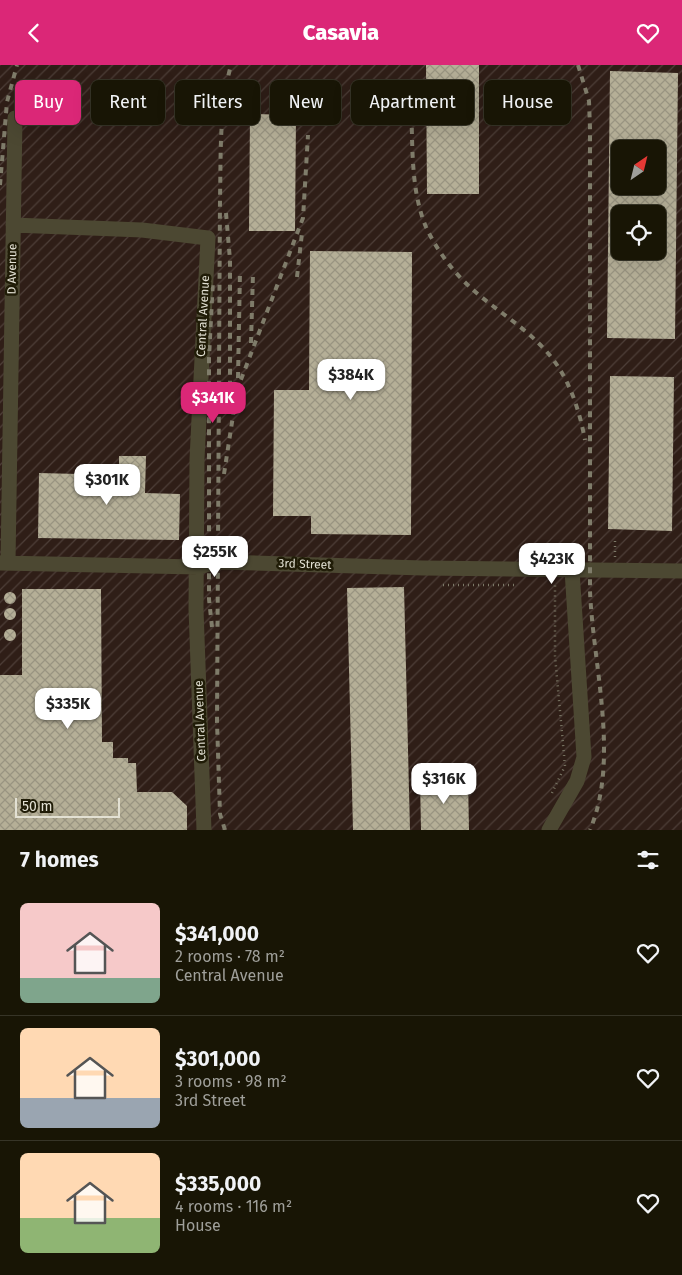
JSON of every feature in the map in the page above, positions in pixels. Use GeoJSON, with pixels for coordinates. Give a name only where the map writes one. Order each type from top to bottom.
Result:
{"type":"FeatureCollection","features":[{"type":"Feature","properties":{"kind":"street","name":"D Avenue"},"geometry":{"type":"LineString","coordinates":[[4,563],[15,118]]}},
{"type":"Feature","properties":{"kind":"street","name":"Central Avenue"},"geometry":{"type":"LineString","coordinates":[[13,225],[142,230],[208,238],[197,459],[198,567],[196,609],[204,830]]}},
{"type":"Feature","properties":{"kind":"street","name":"3rd Street"},"geometry":{"type":"LineString","coordinates":[[4,563],[198,567],[218,561],[423,568],[682,571]]}},
{"type":"Feature","properties":{"kind":"street"},"geometry":{"type":"LineString","coordinates":[[549,830],[577,781],[584,757],[572,570]]}},
{"type":"Feature","properties":{"kind":"path"},"geometry":{"type":"LineString","coordinates":[[549,799],[565,766],[555,656],[555,585]]}},
{"type":"Feature","properties":{"kind":"shaded area"},"geometry":{"type":"Polygon","coordinates":[[[0,65],[682,65],[682,830],[0,830],[0,65]]]}},
{"type":"Feature","properties":{"kind":"building"},"geometry":{"type":"Polygon","coordinates":[[[426,65],[479,65],[479,194],[427,194],[426,125],[474,125],[474,80],[426,80],[426,65]]]}},
{"type":"Feature","properties":{"kind":"building"},"geometry":{"type":"Polygon","coordinates":[[[610,71],[678,73],[675,339],[607,338],[610,71]]]}},
{"type":"Feature","properties":{"kind":"building"},"geometry":{"type":"Polygon","coordinates":[[[260,114],[270,114],[270,125],[296,125],[295,231],[249,231],[250,125],[260,125],[260,114]]]}},
{"type":"Feature","properties":{"kind":"building"},"geometry":{"type":"Polygon","coordinates":[[[310,251],[412,252],[411,535],[311,534],[311,516],[273,516],[274,390],[309,390],[310,251]]]}},
{"type":"Feature","properties":{"kind":"building"},"geometry":{"type":"Polygon","coordinates":[[[610,376],[674,377],[672,531],[608,529],[610,376]]]}},
{"type":"Feature","properties":{"kind":"building"},"geometry":{"type":"Polygon","coordinates":[[[119,456],[146,456],[145,493],[180,494],[179,540],[38,538],[39,473],[119,475],[119,456]]]}},
{"type":"Feature","properties":{"kind":"building"},"geometry":{"type":"Polygon","coordinates":[[[404,587],[410,830],[353,830],[347,588],[404,587]]]}},
{"type":"Feature","properties":{"kind":"building"},"geometry":{"type":"Polygon","coordinates":[[[22,589],[101,589],[102,742],[113,742],[113,758],[128,758],[128,763],[136,763],[137,792],[172,792],[187,806],[187,830],[0,830],[0,675],[22,675],[22,589]]]}},
{"type":"Feature","properties":{"kind":"building"},"geometry":{"type":"Polygon","coordinates":[[[10,592],[16,598],[10,604],[4,598],[10,592]]]}},
{"type":"Feature","properties":{"kind":"building"},"geometry":{"type":"Polygon","coordinates":[[[10,608],[16,614],[10,620],[4,614],[10,608]]]}},
{"type":"Feature","properties":{"kind":"building"},"geometry":{"type":"Polygon","coordinates":[[[10,629],[16,635],[10,641],[4,635],[10,629]]]}},
{"type":"Feature","properties":{"kind":"building"},"geometry":{"type":"Polygon","coordinates":[[[420,779],[468,779],[469,830],[421,830],[420,779]]]}},
{"type":"Feature","properties":{"kind":"railway"},"geometry":{"type":"LineString","coordinates":[[0,185],[7,102],[17,65]]}},
{"type":"Feature","properties":{"kind":"railway"},"geometry":{"type":"LineString","coordinates":[[225,830],[220,814],[217,722],[220,199],[224,98],[231,65]]}},
{"type":"Feature","properties":{"kind":"railway"},"geometry":{"type":"LineString","coordinates":[[578,65],[589,101],[590,591],[604,743],[603,773],[599,802],[590,830]]}},
{"type":"Feature","properties":{"kind":"railway"},"geometry":{"type":"LineString","coordinates":[[411,125],[417,197],[430,235],[446,260],[464,282],[528,334],[554,360],[571,393],[585,440]]}},
{"type":"Feature","properties":{"kind":"railway"},"geometry":{"type":"LineString","coordinates":[[224,474],[237,390],[303,218],[308,135]]}},
{"type":"Feature","properties":{"kind":"railway"},"geometry":{"type":"LineString","coordinates":[[226,213],[230,260],[230,408]]}},
{"type":"Feature","properties":{"kind":"railway"},"geometry":{"type":"LineString","coordinates":[[297,277],[302,233]]}},
{"type":"Feature","properties":{"kind":"railway"},"geometry":{"type":"LineString","coordinates":[[238,378],[240,272]]}},
{"type":"Feature","properties":{"kind":"railway"},"geometry":{"type":"LineString","coordinates":[[251,343],[253,273]]}},
{"type":"Feature","properties":{"kind":"railway"},"geometry":{"type":"LineString","coordinates":[[212,627],[209,599],[209,358],[213,280]]}}]}
